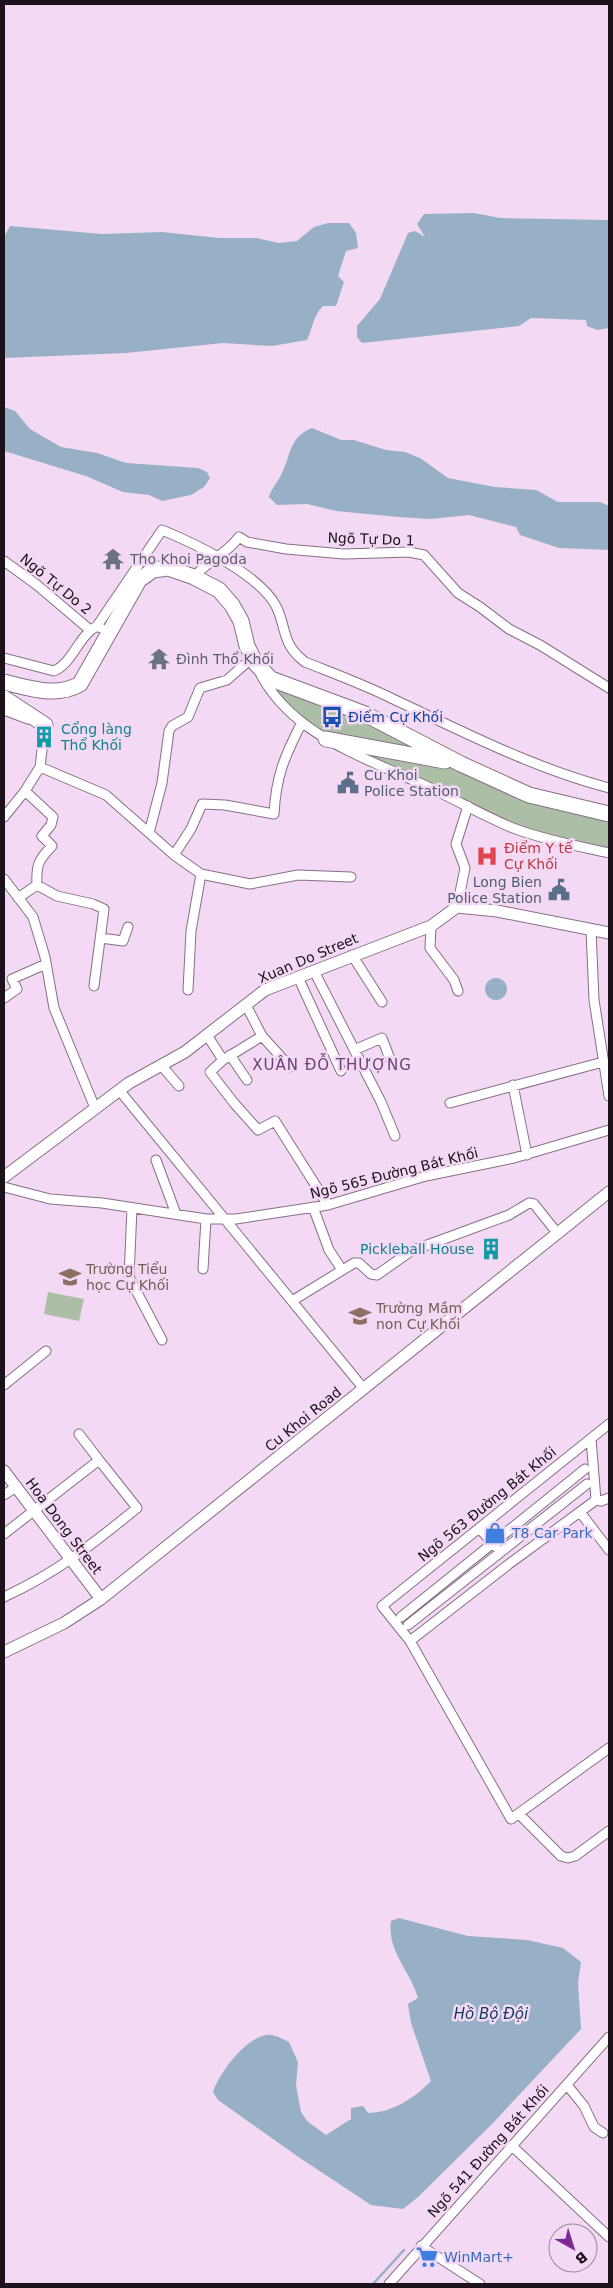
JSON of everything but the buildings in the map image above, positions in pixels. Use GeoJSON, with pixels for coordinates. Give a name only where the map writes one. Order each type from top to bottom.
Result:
{"type":"FeatureCollection","features":[{"type":"Feature","properties":{"kind":"main road"},"geometry":{"type":"LineString","coordinates":[[4,682],[39,690],[69,690],[80,684],[99,629],[139,580],[153,570],[168,568],[194,576],[219,590],[232,605],[241,621],[256,664],[271,679],[364,714],[461,764],[529,795],[609,814]]}},
{"type":"Feature","properties":{"kind":"main road"},"geometry":{"type":"LineString","coordinates":[[4,698],[45,725]]}},
{"type":"Feature","properties":{"kind":"main road"},"geometry":{"type":"LineString","coordinates":[[326,739],[461,764]]}},
{"type":"Feature","properties":{"kind":"street"},"geometry":{"type":"LineString","coordinates":[[4,658],[54,671],[62,666],[99,629],[162,530],[220,557],[266,592],[276,606],[287,642],[294,654],[305,662],[394,699],[530,762],[573,778],[609,788]]}},
{"type":"Feature","properties":{"kind":"street","name":"Ngõ Tự Do 1"},"geometry":{"type":"LineString","coordinates":[[194,576],[230,549],[239,537],[247,542],[286,549],[344,554],[409,552],[424,555],[458,593],[480,606],[509,629],[540,645],[609,688]]}},
{"type":"Feature","properties":{"kind":"street","name":"Ngõ Tự Do 2"},"geometry":{"type":"LineString","coordinates":[[4,561],[99,629]]}},
{"type":"Feature","properties":{"kind":"street"},"geometry":{"type":"LineString","coordinates":[[149,833],[162,783],[169,731],[172,726],[188,717],[200,688],[227,680],[253,657],[260,677],[271,693],[302,722],[348,752],[418,782],[514,828],[535,836],[609,854]]}},
{"type":"Feature","properties":{"kind":"street"},"geometry":{"type":"LineString","coordinates":[[4,710],[45,725],[40,767],[25,791],[4,817]]}},
{"type":"Feature","properties":{"kind":"street"},"geometry":{"type":"LineString","coordinates":[[174,855],[192,829],[202,804],[225,805],[274,814],[275,788],[285,758],[302,722]]}},
{"type":"Feature","properties":{"kind":"street"},"geometry":{"type":"LineString","coordinates":[[40,767],[106,795],[174,855],[201,874],[250,884],[298,875],[351,877]]}},
{"type":"Feature","properties":{"kind":"street"},"geometry":{"type":"LineString","coordinates":[[25,791],[53,817],[51,825],[42,836],[52,846],[36,868],[37,885]]}},
{"type":"Feature","properties":{"kind":"street"},"geometry":{"type":"LineString","coordinates":[[468,806],[456,844],[465,868],[457,907],[497,911],[609,934]]}},
{"type":"Feature","properties":{"kind":"street"},"geometry":{"type":"LineString","coordinates":[[188,990],[191,931],[201,874]]}},
{"type":"Feature","properties":{"kind":"street"},"geometry":{"type":"LineString","coordinates":[[4,879],[33,917],[46,964],[54,1008],[95,1108]]}},
{"type":"Feature","properties":{"kind":"street"},"geometry":{"type":"LineString","coordinates":[[18,898],[37,885]]}},
{"type":"Feature","properties":{"kind":"street"},"geometry":{"type":"LineString","coordinates":[[37,885],[57,896],[93,904],[104,910],[94,986]]}},
{"type":"Feature","properties":{"kind":"street","name":"Xuan Do Street"},"geometry":{"type":"LineString","coordinates":[[4,1177],[119,1090],[185,1052],[265,990],[431,926],[457,907]]}},
{"type":"Feature","properties":{"kind":"street"},"geometry":{"type":"LineString","coordinates":[[431,926],[430,948],[454,980],[458,991]]}},
{"type":"Feature","properties":{"kind":"street"},"geometry":{"type":"LineString","coordinates":[[101,938],[123,941],[128,927]]}},
{"type":"Feature","properties":{"kind":"street"},"geometry":{"type":"LineString","coordinates":[[591,930],[594,1000],[609,1096]]}},
{"type":"Feature","properties":{"kind":"street"},"geometry":{"type":"LineString","coordinates":[[352,955],[382,1002]]}},
{"type":"Feature","properties":{"kind":"street"},"geometry":{"type":"LineString","coordinates":[[4,998],[17,989],[12,979],[46,964]]}},
{"type":"Feature","properties":{"kind":"street"},"geometry":{"type":"LineString","coordinates":[[314,971],[395,1136]]}},
{"type":"Feature","properties":{"kind":"street"},"geometry":{"type":"LineString","coordinates":[[298,977],[340,1071]]}},
{"type":"Feature","properties":{"kind":"street"},"geometry":{"type":"LineString","coordinates":[[246,1005],[262,1036],[290,1067]]}},
{"type":"Feature","properties":{"kind":"street"},"geometry":{"type":"LineString","coordinates":[[207,1035],[247,1080]]}},
{"type":"Feature","properties":{"kind":"street"},"geometry":{"type":"LineString","coordinates":[[262,1036],[226,1058],[210,1072],[258,1130],[275,1121],[328,1205]]}},
{"type":"Feature","properties":{"kind":"street"},"geometry":{"type":"LineString","coordinates":[[354,1050],[382,1038],[390,1060]]}},
{"type":"Feature","properties":{"kind":"street"},"geometry":{"type":"LineString","coordinates":[[450,1103],[603,1062]]}},
{"type":"Feature","properties":{"kind":"street"},"geometry":{"type":"LineString","coordinates":[[162,1065],[179,1086]]}},
{"type":"Feature","properties":{"kind":"street"},"geometry":{"type":"LineString","coordinates":[[513,1085],[527,1154]]}},
{"type":"Feature","properties":{"kind":"street"},"geometry":{"type":"LineString","coordinates":[[119,1090],[364,1389]]}},
{"type":"Feature","properties":{"kind":"street","name":"Ngõ 565 Đường Bát Khối"},"geometry":{"type":"LineString","coordinates":[[4,1187],[50,1199],[132,1208],[206,1219],[236,1219],[328,1205],[426,1176],[527,1154],[609,1130]]}},
{"type":"Feature","properties":{"kind":"street"},"geometry":{"type":"LineString","coordinates":[[156,1160],[176,1214]]}},
{"type":"Feature","properties":{"kind":"street","name":"Cu Khoi Road"},"geometry":{"type":"LineString","coordinates":[[4,1652],[64,1623],[101,1599],[609,1192]]}},
{"type":"Feature","properties":{"kind":"street"},"geometry":{"type":"LineString","coordinates":[[292,1301],[342,1270],[359,1263],[371,1274],[377,1275],[411,1251],[509,1215],[528,1203],[534,1204],[558,1234]]}},
{"type":"Feature","properties":{"kind":"street"},"geometry":{"type":"LineString","coordinates":[[313,1207],[329,1250],[342,1270]]}},
{"type":"Feature","properties":{"kind":"street"},"geometry":{"type":"LineString","coordinates":[[132,1208],[129,1277],[162,1340]]}},
{"type":"Feature","properties":{"kind":"street"},"geometry":{"type":"LineString","coordinates":[[202,1269],[206,1219]]}},
{"type":"Feature","properties":{"kind":"street"},"geometry":{"type":"LineString","coordinates":[[4,1385],[46,1351]]}},
{"type":"Feature","properties":{"kind":"street","name":"Ngõ 563 Đường Bát Khối"},"geometry":{"type":"LineString","coordinates":[[410,1641],[382,1606],[609,1424]]}},
{"type":"Feature","properties":{"kind":"street"},"geometry":{"type":"LineString","coordinates":[[4,1597],[39,1580],[72,1560],[137,1508],[79,1434]]}},
{"type":"Feature","properties":{"kind":"street"},"geometry":{"type":"LineString","coordinates":[[591,1439],[596,1500]]}},
{"type":"Feature","properties":{"kind":"street"},"geometry":{"type":"LineString","coordinates":[[4,1534],[99,1460]]}},
{"type":"Feature","properties":{"kind":"street"},"geometry":{"type":"LineString","coordinates":[[401,1617],[585,1469]]}},
{"type":"Feature","properties":{"kind":"street","name":"Hoa Dong Street"},"geometry":{"type":"LineString","coordinates":[[4,1471],[101,1599]]}},
{"type":"Feature","properties":{"kind":"street"},"geometry":{"type":"LineString","coordinates":[[408,1625],[503,1556],[587,1484]]}},
{"type":"Feature","properties":{"kind":"street"},"geometry":{"type":"LineString","coordinates":[[4,1496],[16,1487]]}},
{"type":"Feature","properties":{"kind":"street"},"geometry":{"type":"LineString","coordinates":[[609,1498],[601,1501],[596,1500],[509,1564],[410,1641],[511,1819],[609,1748]]}},
{"type":"Feature","properties":{"kind":"street"},"geometry":{"type":"LineString","coordinates":[[580,1512],[609,1550]]}},
{"type":"Feature","properties":{"kind":"street"},"geometry":{"type":"LineString","coordinates":[[479,1528],[503,1556]]}},
{"type":"Feature","properties":{"kind":"street"},"geometry":{"type":"LineString","coordinates":[[519,1814],[561,1856],[568,1858],[574,1856],[609,1832]]}},
{"type":"Feature","properties":{"kind":"street","name":"Ngõ 541 Đường Bát Khối"},"geometry":{"type":"LineString","coordinates":[[389,2284],[567,2085],[608,2043]]}},
{"type":"Feature","properties":{"kind":"street"},"geometry":{"type":"LineString","coordinates":[[567,2085],[584,2106],[591,2123],[603,2133]]}},
{"type":"Feature","properties":{"kind":"street"},"geometry":{"type":"LineString","coordinates":[[512,2146],[609,2237]]}},
{"type":"Feature","properties":{"kind":"street"},"geometry":{"type":"LineString","coordinates":[[422,2246],[480,2284]]}},
{"type":"Feature","properties":{"kind":"green space"},"geometry":{"type":"Polygon","coordinates":[[[270,683],[349,714],[438,756],[357,742],[331,735],[314,726],[297,713],[270,683]]]}},
{"type":"Feature","properties":{"kind":"green space"},"geometry":{"type":"Polygon","coordinates":[[[359,752],[451,766],[609,819],[609,851],[532,831],[513,824],[359,752]]]}},
{"type":"Feature","properties":{"kind":"green space"},"geometry":{"type":"Polygon","coordinates":[[[48,1292],[84,1299],[79,1321],[44,1314],[48,1292]]]}},
{"type":"Feature","properties":{"kind":"water"},"geometry":{"type":"Polygon","coordinates":[[[474,213],[500,218],[609,220],[609,328],[597,330],[587,326],[586,320],[531,318],[519,326],[362,343],[357,337],[357,326],[380,299],[408,233],[415,231],[425,237],[417,224],[424,214],[474,213]]]}},
{"type":"Feature","properties":{"kind":"water"},"geometry":{"type":"Polygon","coordinates":[[[328,223],[349,223],[356,233],[358,248],[346,251],[338,276],[344,282],[336,306],[323,306],[315,318],[307,340],[272,346],[223,343],[126,353],[4,358],[4,237],[10,226],[102,234],[162,232],[219,238],[256,238],[279,243],[297,241],[314,227],[328,223]]]}},
{"type":"Feature","properties":{"kind":"water"},"geometry":{"type":"Polygon","coordinates":[[[4,407],[15,411],[30,429],[61,447],[97,453],[126,463],[198,468],[207,472],[210,478],[204,487],[191,495],[162,501],[149,495],[123,492],[86,476],[4,451],[4,407]]]}},
{"type":"Feature","properties":{"kind":"water"},"geometry":{"type":"Polygon","coordinates":[[[312,428],[341,440],[354,440],[386,450],[405,452],[420,458],[448,478],[495,487],[536,490],[558,502],[600,502],[609,506],[609,550],[559,548],[520,535],[516,527],[469,515],[430,519],[336,511],[307,504],[277,505],[269,497],[270,493],[282,473],[295,441],[304,432],[312,428]]]}},
{"type":"Feature","properties":{"kind":"water"},"geometry":{"type":"Polygon","coordinates":[[[496,978],[504,981],[507,989],[504,997],[496,1000],[488,997],[485,989],[488,981],[496,978]]]}},
{"type":"Feature","properties":{"kind":"water","name":"Hồ Bộ Đội"},"geometry":{"type":"Polygon","coordinates":[[[399,1918],[468,1936],[527,1940],[563,1948],[581,1962],[578,1983],[581,2029],[491,2125],[417,2198],[403,2209],[371,2205],[218,2100],[213,2092],[221,2075],[234,2057],[251,2042],[267,2035],[289,2042],[298,2062],[296,2085],[301,2112],[307,2121],[326,2135],[351,2119],[351,2108],[363,2106],[368,2113],[385,2110],[410,2099],[425,2087],[431,2081],[411,2023],[408,2004],[418,1998],[392,1942],[391,1921],[399,1918]]]}},
{"type":"Feature","properties":{"kind":"waterway"},"geometry":{"type":"LineString","coordinates":[[373,2284],[404,2250]]}},
{"type":"Feature","properties":{"kind":"place","name":"Tho Khoi Pagoda"},"geometry":{"type":"Point","coordinates":[113,559]}},
{"type":"Feature","properties":{"kind":"place","name":"Đình Thổ Khối"},"geometry":{"type":"Point","coordinates":[159,659]}},
{"type":"Feature","properties":{"kind":"place","name":"Điếm Cự Khối"},"geometry":{"type":"Point","coordinates":[332,717]}},
{"type":"Feature","properties":{"kind":"place","name":"Cổng làng Thổ Khối"},"geometry":{"type":"Point","coordinates":[44,737]}},
{"type":"Feature","properties":{"kind":"place","name":"Cu Khoi Police Station"},"geometry":{"type":"Point","coordinates":[348,783]}},
{"type":"Feature","properties":{"kind":"place","name":"Điểm Y tế Cự Khối"},"geometry":{"type":"Point","coordinates":[487,856]}},
{"type":"Feature","properties":{"kind":"place","name":"Long Bien Police Station"},"geometry":{"type":"Point","coordinates":[559,890]}},
{"type":"Feature","properties":{"kind":"place","name":"Pickleball House"},"geometry":{"type":"Point","coordinates":[491,1249]}},
{"type":"Feature","properties":{"kind":"place","name":"Trường Tiểu học Cự Khối"},"geometry":{"type":"Point","coordinates":[70,1277]}},
{"type":"Feature","properties":{"kind":"place","name":"Trường Mầm non Cự Khối"},"geometry":{"type":"Point","coordinates":[360,1316]}},
{"type":"Feature","properties":{"kind":"place","name":"T8 Car Park"},"geometry":{"type":"Point","coordinates":[495,1533]}},
{"type":"Feature","properties":{"kind":"place","name":"WinMart+"},"geometry":{"type":"Point","coordinates":[427,2257]}},
{"type":"Feature","properties":{"kind":"district","name":"XUÂN ĐỖ THƯỢNG"},"geometry":{"type":"Point","coordinates":[332,1065]}}]}
